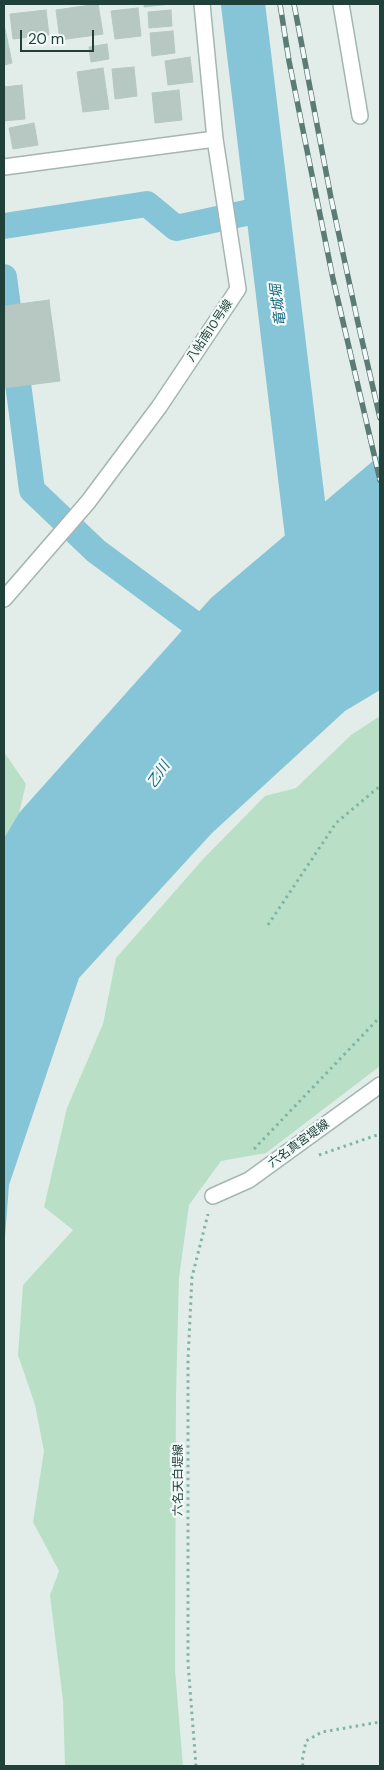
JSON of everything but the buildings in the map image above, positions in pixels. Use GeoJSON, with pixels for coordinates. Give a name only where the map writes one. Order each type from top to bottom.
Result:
{"type":"FeatureCollection","features":[{"type":"Feature","properties":{"kind":"street","name":"八帖南10号線"},"geometry":{"type":"LineString","coordinates":[[4,599],[88,502],[159,407],[238,290],[215,139],[202,4]]}},
{"type":"Feature","properties":{"kind":"street"},"geometry":{"type":"LineString","coordinates":[[341,4],[360,116]]}},
{"type":"Feature","properties":{"kind":"street"},"geometry":{"type":"LineString","coordinates":[[4,167],[215,139]]}},
{"type":"Feature","properties":{"kind":"street","name":"六名真宮堤線"},"geometry":{"type":"LineString","coordinates":[[213,1196],[248,1180],[380,1085]]}},
{"type":"Feature","properties":{"kind":"path"},"geometry":{"type":"LineString","coordinates":[[268,926],[336,823],[380,786]]}},
{"type":"Feature","properties":{"kind":"path"},"geometry":{"type":"LineString","coordinates":[[253,1151],[380,1017]]}},
{"type":"Feature","properties":{"kind":"path","name":"六名天白堤線"},"geometry":{"type":"LineString","coordinates":[[196,1766],[188,1663],[188,1360],[192,1277],[213,1196]]}},
{"type":"Feature","properties":{"kind":"path"},"geometry":{"type":"LineString","coordinates":[[303,1766],[302,1761],[306,1742],[322,1732],[380,1722]]}},
{"type":"Feature","properties":{"kind":"green space"},"geometry":{"type":"Polygon","coordinates":[[[380,716],[380,1066],[266,1153],[221,1161],[189,1205],[179,1278],[176,1395],[175,1670],[183,1766],[65,1766],[63,1701],[50,1595],[59,1571],[33,1522],[44,1451],[35,1405],[18,1355],[23,1285],[73,1230],[44,1207],[67,1108],[103,1024],[116,958],[205,857],[265,796],[296,788],[351,735],[380,716]]]}},
{"type":"Feature","properties":{"kind":"green space"},"geometry":{"type":"Polygon","coordinates":[[[4,752],[26,784],[19,813],[4,838],[4,752]]]}},
{"type":"Feature","properties":{"kind":"water","name":"乙川"},"geometry":{"type":"Polygon","coordinates":[[[380,455],[380,690],[345,711],[212,833],[79,978],[9,1185],[4,1250],[4,838],[19,813],[211,598],[380,455]]]}},
{"type":"Feature","properties":{"kind":"waterway","name":"竜城堀"},"geometry":{"type":"LineString","coordinates":[[243,4],[312,577]]}},
{"type":"Feature","properties":{"kind":"waterway"},"geometry":{"type":"LineString","coordinates":[[4,226],[147,204],[176,228],[269,208]]}},
{"type":"Feature","properties":{"kind":"waterway"},"geometry":{"type":"LineString","coordinates":[[4,277],[32,490],[96,551],[219,642]]}},
{"type":"Feature","properties":{"kind":"railway"},"geometry":{"type":"LineString","coordinates":[[280,4],[289,61],[333,279],[380,480]]}},
{"type":"Feature","properties":{"kind":"railway"},"geometry":{"type":"LineString","coordinates":[[294,4],[331,198],[380,418]]}}]}
